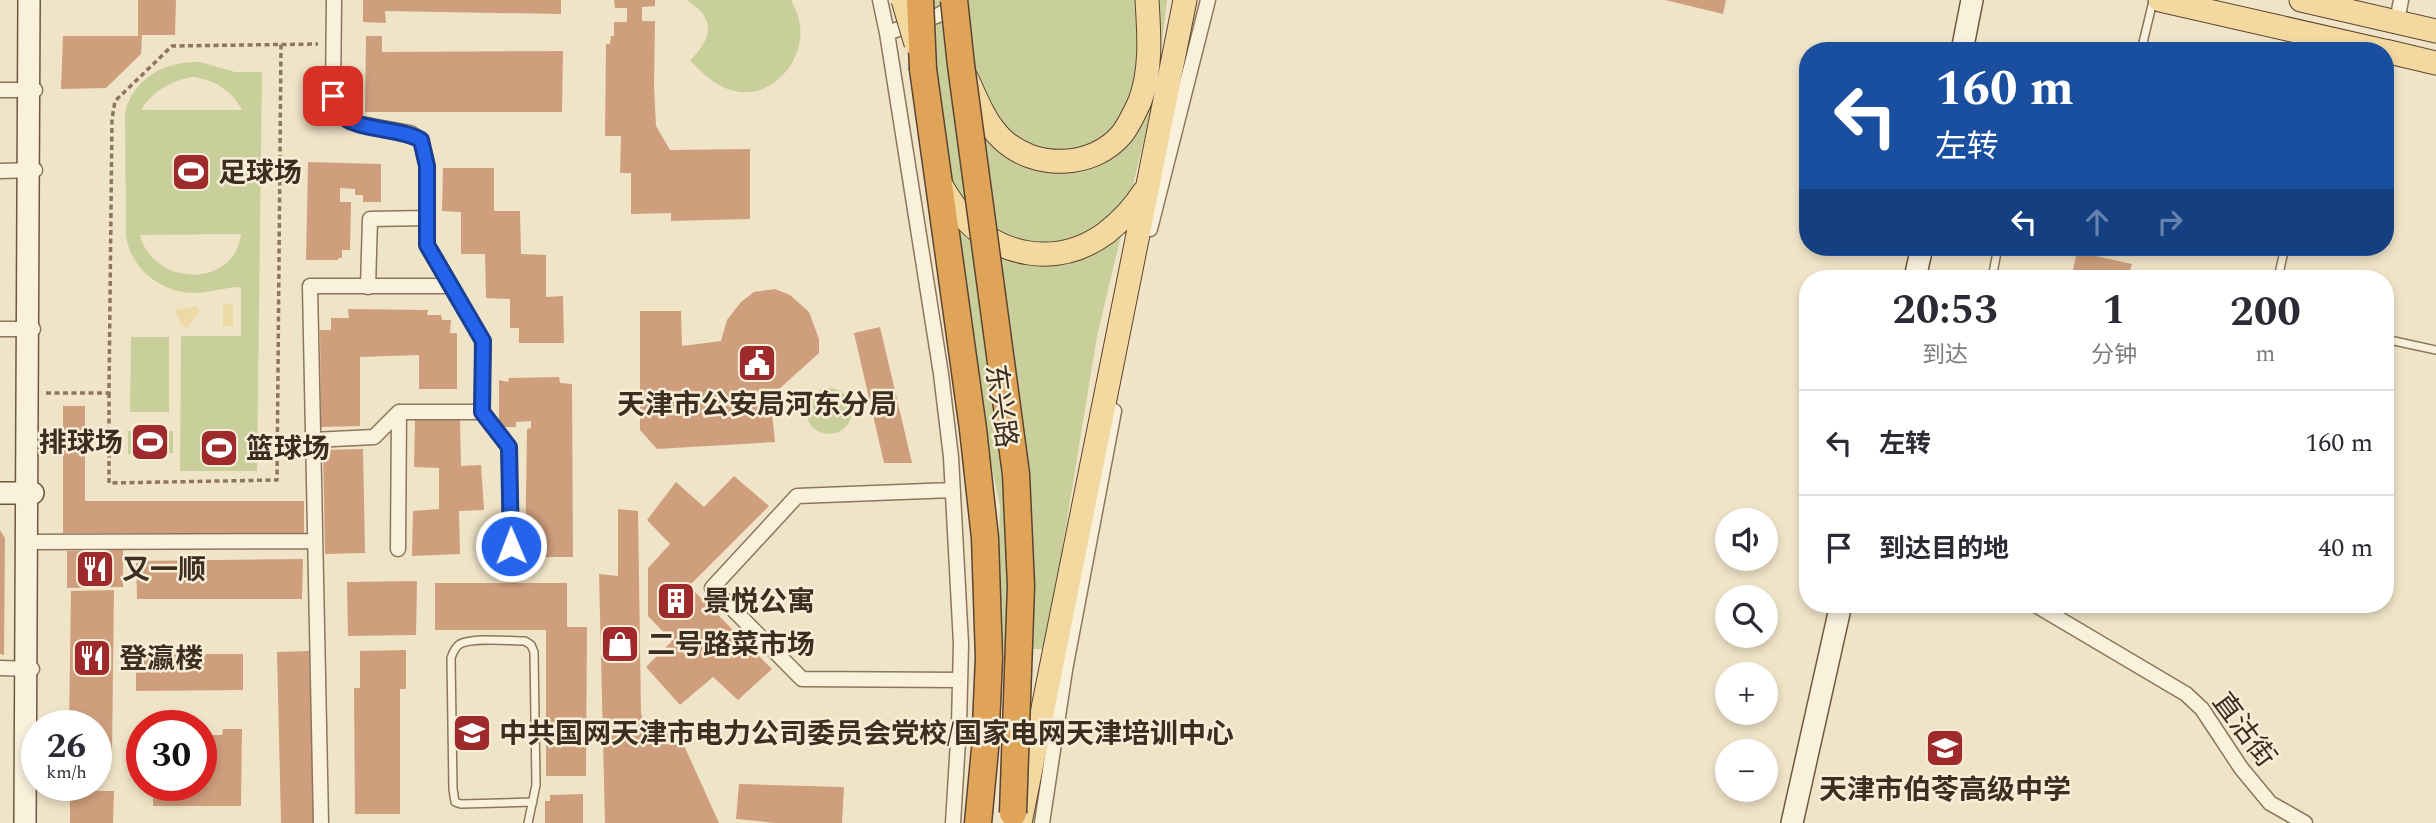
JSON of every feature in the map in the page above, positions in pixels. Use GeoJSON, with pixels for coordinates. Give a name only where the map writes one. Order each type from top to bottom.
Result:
{"type":"FeatureCollection","features":[{"type":"Feature","properties":{"kind":"highway","name":"东兴路"},"geometry":{"type":"LineString","coordinates":[[920,0],[923,69],[937,179],[952,216],[985,538],[989,659],[978,823]]}},
{"type":"Feature","properties":{"kind":"highway","name":"东兴路"},"geometry":{"type":"LineString","coordinates":[[954,0],[1016,474],[1020,586],[1015,820]]}},
{"type":"Feature","properties":{"kind":"main road"},"geometry":{"type":"LineString","coordinates":[[903,0],[923,69]]}},
{"type":"Feature","properties":{"kind":"main road"},"geometry":{"type":"LineString","coordinates":[[961,65],[991,127],[1014,149],[1028,157],[1059,163],[1089,156],[1108,146],[1122,134],[1141,99],[1149,55],[1147,0]]}},
{"type":"Feature","properties":{"kind":"main road"},"geometry":{"type":"LineString","coordinates":[[1015,820],[1033,768],[1185,0]]}},
{"type":"Feature","properties":{"kind":"main road"},"geometry":{"type":"LineString","coordinates":[[2160,0],[2320,42]]}},
{"type":"Feature","properties":{"kind":"main road"},"geometry":{"type":"LineString","coordinates":[[2301,0],[2399,11],[2436,31]]}},
{"type":"Feature","properties":{"kind":"main road"},"geometry":{"type":"LineString","coordinates":[[2394,53],[2436,63]]}},
{"type":"Feature","properties":{"kind":"main road"},"geometry":{"type":"LineString","coordinates":[[952,216],[1010,248],[1045,255],[1059,254],[1086,246],[1111,229],[1130,211],[1146,187]]}},
{"type":"Feature","properties":{"kind":"street"},"geometry":{"type":"LineString","coordinates":[[29,0],[33,90]]}},
{"type":"Feature","properties":{"kind":"street"},"geometry":{"type":"LineString","coordinates":[[24,823],[36,0]]}},
{"type":"Feature","properties":{"kind":"street"},"geometry":{"type":"LineString","coordinates":[[334,0],[333,96],[340,113],[350,122],[410,133],[421,140],[427,166],[427,245],[483,341],[482,412],[509,447],[511,546]]}},
{"type":"Feature","properties":{"kind":"street"},"geometry":{"type":"LineString","coordinates":[[880,0],[941,374],[953,490],[961,644],[953,823]]}},
{"type":"Feature","properties":{"kind":"street"},"geometry":{"type":"LineString","coordinates":[[887,33],[939,15],[963,0]]}},
{"type":"Feature","properties":{"kind":"street"},"geometry":{"type":"LineString","coordinates":[[1042,823],[1065,670],[1148,237],[1208,0]]}},
{"type":"Feature","properties":{"kind":"street"},"geometry":{"type":"LineString","coordinates":[[1964,42],[1972,0]]}},
{"type":"Feature","properties":{"kind":"street"},"geometry":{"type":"LineString","coordinates":[[0,90],[33,90]]}},
{"type":"Feature","properties":{"kind":"street"},"geometry":{"type":"LineString","coordinates":[[0,171],[33,170]]}},
{"type":"Feature","properties":{"kind":"street"},"geometry":{"type":"LineString","coordinates":[[368,287],[370,219],[426,218]]}},
{"type":"Feature","properties":{"kind":"street"},"geometry":{"type":"LineString","coordinates":[[321,823],[310,286],[451,286]]}},
{"type":"Feature","properties":{"kind":"street"},"geometry":{"type":"LineString","coordinates":[[0,328],[31,329]]}},
{"type":"Feature","properties":{"kind":"street"},"geometry":{"type":"LineString","coordinates":[[29,493],[34,393],[31,329]]}},
{"type":"Feature","properties":{"kind":"street"},"geometry":{"type":"LineString","coordinates":[[313,440],[374,437],[399,412],[482,412]]}},
{"type":"Feature","properties":{"kind":"street"},"geometry":{"type":"LineString","coordinates":[[398,548],[399,412]]}},
{"type":"Feature","properties":{"kind":"street"},"geometry":{"type":"LineString","coordinates":[[953,490],[797,496],[712,588],[802,679],[960,680]]}},
{"type":"Feature","properties":{"kind":"street"},"geometry":{"type":"LineString","coordinates":[[0,493],[29,493]]}},
{"type":"Feature","properties":{"kind":"street"},"geometry":{"type":"LineString","coordinates":[[29,542],[314,541]]}},
{"type":"Feature","properties":{"kind":"street"},"geometry":{"type":"LineString","coordinates":[[1792,823],[1839,613]]}},
{"type":"Feature","properties":{"kind":"street","name":"直沽街"},"geometry":{"type":"LineString","coordinates":[[2049,613],[2186,694],[2202,709],[2241,768],[2270,803],[2305,823]]}},
{"type":"Feature","properties":{"kind":"street"},"geometry":{"type":"LineString","coordinates":[[0,668],[28,669]]}},
{"type":"Feature","properties":{"kind":"street"},"geometry":{"type":"LineString","coordinates":[[28,669],[33,823]]}},
{"type":"Feature","properties":{"kind":"lane"},"geometry":{"type":"LineString","coordinates":[[2143,42],[2154,0]]}},
{"type":"Feature","properties":{"kind":"lane"},"geometry":{"type":"LineString","coordinates":[[2394,340],[2436,350]]}},
{"type":"Feature","properties":{"kind":"lane"},"geometry":{"type":"LineString","coordinates":[[528,823],[533,802],[536,785],[535,660],[531,645],[525,641],[460,643],[451,658],[455,802],[533,802]]}},
{"type":"Feature","properties":{"kind":"path"},"geometry":{"type":"LineString","coordinates":[[281,43],[276,480],[109,483],[112,119],[115,101],[173,46],[281,43],[334,45]]}},
{"type":"Feature","properties":{"kind":"path"},"geometry":{"type":"LineString","coordinates":[[34,393],[109,393]]}},
{"type":"Feature","properties":{"kind":"green space"},"geometry":{"type":"Polygon","coordinates":[[[687,0],[791,0],[799,18],[800,39],[791,64],[773,84],[761,90],[734,91],[716,83],[690,61],[703,44],[708,29],[703,15],[687,0]]]}},
{"type":"Feature","properties":{"kind":"green space"},"geometry":{"type":"Polygon","coordinates":[[[898,0],[1167,0],[1157,85],[1097,336],[1046,649],[996,649],[1000,506],[974,384],[927,71],[898,0]]]}},
{"type":"Feature","properties":{"kind":"green space"},"geometry":{"type":"Polygon","coordinates":[[[200,62],[235,72],[262,72],[257,471],[180,471],[181,336],[241,336],[241,287],[197,293],[172,289],[151,278],[142,269],[134,259],[126,236],[125,113],[129,101],[135,90],[152,74],[163,68],[200,62]],[[192,77],[163,88],[151,97],[141,110],[242,110],[222,87],[208,80],[192,77]],[[241,234],[140,235],[148,252],[160,265],[193,275],[210,272],[225,265],[235,252],[241,234]]]}},
{"type":"Feature","properties":{"kind":"green space","name":"篮球场"},"geometry":{"type":"Polygon","coordinates":[[[131,337],[169,337],[169,412],[130,412],[131,337]]]}},
{"type":"Feature","properties":{"kind":"green space"},"geometry":{"type":"Polygon","coordinates":[[[829,388],[845,395],[852,411],[845,427],[829,434],[813,427],[806,411],[813,395],[829,388]]]}},
{"type":"Feature","properties":{"kind":"green space","name":"排球场"},"geometry":{"type":"Polygon","coordinates":[[[128,431],[173,431],[173,453],[128,454],[128,431]]]}},
{"type":"Feature","properties":{"kind":"sand"},"geometry":{"type":"Polygon","coordinates":[[[223,304],[233,304],[233,326],[223,326],[223,304]]]}},
{"type":"Feature","properties":{"kind":"sand"},"geometry":{"type":"Polygon","coordinates":[[[195,306],[200,310],[187,328],[181,324],[175,310],[195,306]]]}},
{"type":"Feature","properties":{"kind":"building"},"geometry":{"type":"Polygon","coordinates":[[[138,0],[176,0],[175,35],[142,35],[141,54],[106,88],[61,89],[63,36],[138,36],[138,0]]]}},
{"type":"Feature","properties":{"kind":"building"},"geometry":{"type":"Polygon","coordinates":[[[363,0],[561,0],[561,14],[385,11],[386,23],[363,22],[363,0]]]}},
{"type":"Feature","properties":{"kind":"building"},"geometry":{"type":"Polygon","coordinates":[[[614,0],[655,0],[655,6],[642,7],[642,21],[655,21],[656,126],[670,150],[750,149],[750,219],[671,221],[671,213],[631,214],[631,173],[620,173],[621,136],[605,136],[606,44],[610,44],[611,36],[614,36],[614,22],[627,22],[627,8],[615,8],[614,0]]]}},
{"type":"Feature","properties":{"kind":"building"},"geometry":{"type":"Polygon","coordinates":[[[1665,0],[1726,0],[1723,14],[1665,0]]]}},
{"type":"Feature","properties":{"kind":"building"},"geometry":{"type":"Polygon","coordinates":[[[366,36],[382,36],[382,52],[563,51],[562,112],[365,112],[366,36]]]}},
{"type":"Feature","properties":{"kind":"building"},"geometry":{"type":"Polygon","coordinates":[[[308,162],[381,164],[381,202],[363,202],[363,195],[355,195],[355,189],[340,188],[340,202],[351,202],[350,250],[342,250],[342,258],[338,260],[306,260],[308,162]]]}},
{"type":"Feature","properties":{"kind":"building"},"geometry":{"type":"Polygon","coordinates":[[[443,168],[494,168],[494,211],[520,211],[521,254],[546,255],[546,297],[563,296],[564,343],[519,343],[519,328],[510,328],[510,299],[486,298],[485,254],[461,254],[461,212],[442,211],[443,168]]]}},
{"type":"Feature","properties":{"kind":"building"},"geometry":{"type":"Polygon","coordinates":[[[2076,256],[2095,256],[2132,264],[2130,270],[2073,270],[2076,256]]]}},
{"type":"Feature","properties":{"kind":"building"},"geometry":{"type":"Polygon","coordinates":[[[775,289],[790,295],[809,312],[819,339],[819,353],[777,391],[758,391],[755,398],[771,405],[775,442],[657,449],[640,430],[640,311],[681,311],[682,346],[721,341],[727,320],[741,302],[754,292],[775,289]]]}},
{"type":"Feature","properties":{"kind":"building"},"geometry":{"type":"Polygon","coordinates":[[[348,309],[428,310],[427,315],[441,315],[442,320],[451,320],[450,333],[457,333],[457,389],[419,389],[419,355],[360,357],[360,426],[321,427],[320,330],[331,330],[331,318],[349,318],[348,309]]]}},
{"type":"Feature","properties":{"kind":"building"},"geometry":{"type":"Polygon","coordinates":[[[880,327],[912,463],[884,463],[854,333],[880,327]]]}},
{"type":"Feature","properties":{"kind":"building"},"geometry":{"type":"Polygon","coordinates":[[[559,377],[560,383],[572,384],[573,557],[525,557],[527,429],[531,428],[531,421],[516,422],[516,427],[499,427],[499,380],[508,382],[509,378],[559,377]]]}},
{"type":"Feature","properties":{"kind":"building"},"geometry":{"type":"Polygon","coordinates":[[[63,406],[85,406],[85,501],[304,501],[304,533],[63,533],[63,406]]]}},
{"type":"Feature","properties":{"kind":"building"},"geometry":{"type":"Polygon","coordinates":[[[460,418],[461,466],[481,465],[484,510],[459,511],[460,554],[412,556],[413,511],[439,509],[439,468],[414,467],[415,419],[460,418]]]}},
{"type":"Feature","properties":{"kind":"building"},"geometry":{"type":"Polygon","coordinates":[[[363,449],[365,553],[325,554],[323,450],[363,449]]]}},
{"type":"Feature","properties":{"kind":"building","name":"景悦公寓"},"geometry":{"type":"Polygon","coordinates":[[[734,476],[769,506],[689,586],[772,669],[738,700],[713,677],[680,705],[646,667],[672,641],[648,616],[648,568],[670,544],[647,520],[676,482],[704,507],[734,476]]]}},
{"type":"Feature","properties":{"kind":"building","name":"二号路菜市场"},"geometry":{"type":"Polygon","coordinates":[[[618,509],[638,511],[641,713],[649,737],[678,732],[719,823],[605,823],[599,574],[618,576],[618,509]]]}},
{"type":"Feature","properties":{"kind":"building"},"geometry":{"type":"Polygon","coordinates":[[[0,530],[5,538],[4,655],[0,654],[0,530]]]}},
{"type":"Feature","properties":{"kind":"building","name":"又一顺"},"geometry":{"type":"Polygon","coordinates":[[[123,550],[123,587],[67,588],[67,551],[123,550]]]}},
{"type":"Feature","properties":{"kind":"building"},"geometry":{"type":"Polygon","coordinates":[[[303,559],[302,599],[137,599],[136,561],[303,559]]]}},
{"type":"Feature","properties":{"kind":"building"},"geometry":{"type":"Polygon","coordinates":[[[417,581],[416,635],[348,636],[347,582],[417,581]]]}},
{"type":"Feature","properties":{"kind":"building"},"geometry":{"type":"Polygon","coordinates":[[[435,583],[567,583],[567,627],[587,627],[586,776],[546,776],[546,630],[435,630],[435,583]]]}},
{"type":"Feature","properties":{"kind":"building","name":"登瀛楼"},"geometry":{"type":"Polygon","coordinates":[[[114,590],[112,754],[112,710],[69,710],[71,591],[114,590]]]}},
{"type":"Feature","properties":{"kind":"building"},"geometry":{"type":"Polygon","coordinates":[[[406,650],[406,689],[400,689],[400,814],[355,814],[354,688],[360,688],[360,651],[406,650]]]}},
{"type":"Feature","properties":{"kind":"building"},"geometry":{"type":"Polygon","coordinates":[[[309,651],[314,823],[281,823],[277,652],[309,651]]]}},
{"type":"Feature","properties":{"kind":"building"},"geometry":{"type":"Polygon","coordinates":[[[136,654],[243,654],[243,690],[136,691],[136,654]]]}},
{"type":"Feature","properties":{"kind":"building"},"geometry":{"type":"Polygon","coordinates":[[[223,729],[242,729],[241,806],[153,806],[153,801],[217,801],[217,735],[222,735],[223,729]]]}},
{"type":"Feature","properties":{"kind":"building"},"geometry":{"type":"Polygon","coordinates":[[[739,784],[844,787],[842,823],[775,823],[736,819],[739,784]]]}},
{"type":"Feature","properties":{"kind":"building"},"geometry":{"type":"Polygon","coordinates":[[[114,791],[113,823],[70,823],[70,801],[112,801],[114,791]]]}},
{"type":"Feature","properties":{"kind":"building"},"geometry":{"type":"Polygon","coordinates":[[[583,794],[583,823],[545,823],[545,801],[550,801],[550,795],[583,794]]]}},
{"type":"Feature","properties":{"kind":"place","name":"足球场"},"geometry":{"type":"Point","coordinates":[191,172]}},
{"type":"Feature","properties":{"kind":"place","name":"天津市公安局河东分局"},"geometry":{"type":"Point","coordinates":[757,363]}},
{"type":"Feature","properties":{"kind":"place","name":"排球场"},"geometry":{"type":"Point","coordinates":[150,442]}},
{"type":"Feature","properties":{"kind":"place","name":"篮球场"},"geometry":{"type":"Point","coordinates":[219,448]}},
{"type":"Feature","properties":{"kind":"place","name":"又一顺"},"geometry":{"type":"Point","coordinates":[95,569]}},
{"type":"Feature","properties":{"kind":"place","name":"景悦公寓"},"geometry":{"type":"Point","coordinates":[676,601]}},
{"type":"Feature","properties":{"kind":"place","name":"二号路菜市场"},"geometry":{"type":"Point","coordinates":[620,644]}},
{"type":"Feature","properties":{"kind":"place","name":"登瀛楼"},"geometry":{"type":"Point","coordinates":[92,658]}},
{"type":"Feature","properties":{"kind":"place","name":"中共国网天津市电力公司委员会党校/国家电网天津培训中心"},"geometry":{"type":"Point","coordinates":[472,733]}},
{"type":"Feature","properties":{"kind":"place","name":"天津市伯苓高级中学"},"geometry":{"type":"Point","coordinates":[1945,748]}},
{"type":"Feature","properties":{"kind":"route"},"geometry":{"type":"LineString","coordinates":[[333,96],[340,113],[350,122],[410,133],[421,140],[427,166],[427,245],[483,341],[482,412],[509,447],[511,546]]}}]}
